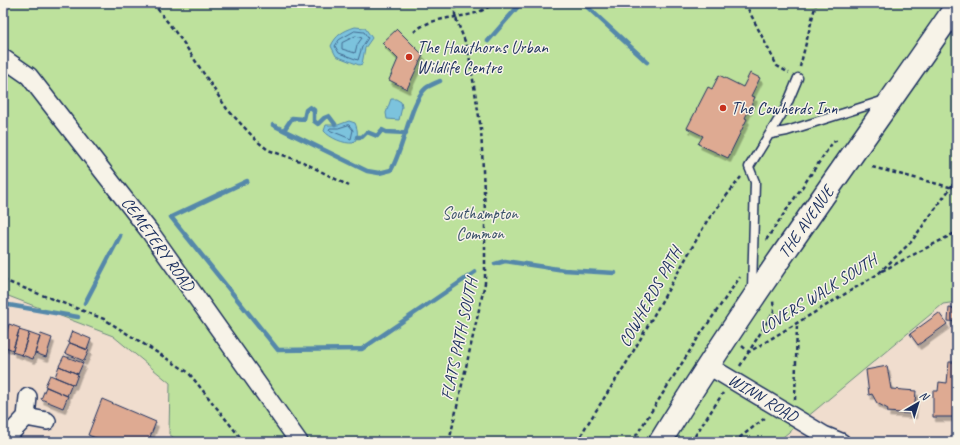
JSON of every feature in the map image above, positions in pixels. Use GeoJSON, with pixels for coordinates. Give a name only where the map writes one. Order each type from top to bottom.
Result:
{"type":"FeatureCollection","features":[{"type":"Feature","properties":{"kind":"main road","name":"THE AVENUE"},"geometry":{"type":"LineString","coordinates":[[660,442],[752,297],[957,5]]}},
{"type":"Feature","properties":{"kind":"street","name":"CEMETERY ROAD"},"geometry":{"type":"LineString","coordinates":[[3,58],[29,76],[150,232],[299,442]]}},
{"type":"Feature","properties":{"kind":"street","name":"WINN ROAD"},"geometry":{"type":"LineString","coordinates":[[708,365],[824,435],[841,442]]}},
{"type":"Feature","properties":{"kind":"street"},"geometry":{"type":"LineString","coordinates":[[3,441],[26,417],[28,397]]}},
{"type":"Feature","properties":{"kind":"street"},"geometry":{"type":"LineString","coordinates":[[26,417],[47,421]]}},
{"type":"Feature","properties":{"kind":"lane"},"geometry":{"type":"LineString","coordinates":[[752,297],[755,182],[748,167],[771,134],[785,109],[798,78]]}},
{"type":"Feature","properties":{"kind":"lane"},"geometry":{"type":"LineString","coordinates":[[771,134],[787,131],[893,98]]}},
{"type":"Feature","properties":{"kind":"path"},"geometry":{"type":"LineString","coordinates":[[152,3],[183,42],[227,109],[257,141],[268,150],[303,162],[349,186]]}},
{"type":"Feature","properties":{"kind":"path","name":"FLATS PATH SOUTH"},"geometry":{"type":"LineString","coordinates":[[449,442],[486,283],[485,212],[481,129],[468,49],[455,16],[455,3]]}},
{"type":"Feature","properties":{"kind":"path"},"geometry":{"type":"LineString","coordinates":[[414,32],[428,21],[472,14],[493,3]]}},
{"type":"Feature","properties":{"kind":"path"},"geometry":{"type":"LineString","coordinates":[[745,3],[777,66],[798,78],[816,3]]}},
{"type":"Feature","properties":{"kind":"path"},"geometry":{"type":"LineString","coordinates":[[764,242],[833,142]]}},
{"type":"Feature","properties":{"kind":"path"},"geometry":{"type":"LineString","coordinates":[[872,166],[957,189]]}},
{"type":"Feature","properties":{"kind":"path","name":"COWHERDS PATH"},"geometry":{"type":"LineString","coordinates":[[578,442],[585,428],[629,359],[707,221],[748,167]]}},
{"type":"Feature","properties":{"kind":"path","name":"LOVERS WALK SOUTH"},"geometry":{"type":"LineString","coordinates":[[749,352],[878,274],[911,242],[957,179]]}},
{"type":"Feature","properties":{"kind":"path"},"geometry":{"type":"LineString","coordinates":[[878,274],[957,232]]}},
{"type":"Feature","properties":{"kind":"path"},"geometry":{"type":"LineString","coordinates":[[632,442],[698,338],[741,276]]}},
{"type":"Feature","properties":{"kind":"path"},"geometry":{"type":"LineString","coordinates":[[3,280],[104,319],[188,372],[244,442]]}},
{"type":"Feature","properties":{"kind":"path"},"geometry":{"type":"LineString","coordinates":[[740,365],[774,311]]}},
{"type":"Feature","properties":{"kind":"path"},"geometry":{"type":"LineString","coordinates":[[795,400],[797,323]]}},
{"type":"Feature","properties":{"kind":"path"},"geometry":{"type":"LineString","coordinates":[[742,348],[749,352]]}},
{"type":"Feature","properties":{"kind":"path"},"geometry":{"type":"LineString","coordinates":[[691,442],[724,392]]}},
{"type":"Feature","properties":{"kind":"path"},"geometry":{"type":"LineString","coordinates":[[734,442],[766,418]]}},
{"type":"Feature","properties":{"kind":"green space","name":"Southampton Common"},"geometry":{"type":"Polygon","coordinates":[[[3,3],[957,3],[957,302],[943,304],[777,442],[179,442],[169,434],[170,383],[113,336],[3,294],[3,3]]]}},
{"type":"Feature","properties":{"kind":"water"},"geometry":{"type":"Polygon","coordinates":[[[355,27],[365,28],[372,38],[365,48],[362,64],[359,65],[336,56],[331,46],[340,34],[355,27]]]}},
{"type":"Feature","properties":{"kind":"water"},"geometry":{"type":"Polygon","coordinates":[[[391,99],[396,99],[401,102],[402,107],[399,120],[387,119],[386,113],[391,99]]]}},
{"type":"Feature","properties":{"kind":"water"},"geometry":{"type":"Polygon","coordinates":[[[349,121],[355,123],[357,128],[357,136],[353,143],[346,143],[337,140],[324,131],[326,125],[338,125],[349,121]]]}},
{"type":"Feature","properties":{"kind":"building","name":"The Hawthorns Urban Wildlife Centre"},"geometry":{"type":"Polygon","coordinates":[[[397,29],[423,55],[407,89],[389,80],[398,59],[382,43],[397,29]]]}},
{"type":"Feature","properties":{"kind":"building","name":"The Cowherds Inn"},"geometry":{"type":"Polygon","coordinates":[[[750,73],[760,78],[751,96],[755,97],[745,118],[747,119],[728,158],[698,144],[703,136],[687,128],[708,87],[712,89],[719,75],[743,87],[750,73]]]}},
{"type":"Feature","properties":{"kind":"building"},"geometry":{"type":"Polygon","coordinates":[[[949,308],[957,309],[957,322],[948,321],[949,308]]]}},
{"type":"Feature","properties":{"kind":"building"},"geometry":{"type":"Polygon","coordinates":[[[939,313],[947,324],[918,345],[910,334],[939,313]]]}},
{"type":"Feature","properties":{"kind":"building"},"geometry":{"type":"Polygon","coordinates":[[[9,324],[20,328],[13,350],[3,346],[9,324]]]}},
{"type":"Feature","properties":{"kind":"building"},"geometry":{"type":"Polygon","coordinates":[[[19,330],[29,333],[22,355],[12,352],[19,330]]]}},
{"type":"Feature","properties":{"kind":"building"},"geometry":{"type":"Polygon","coordinates":[[[72,331],[91,339],[87,350],[68,342],[72,331]]]}},
{"type":"Feature","properties":{"kind":"building"},"geometry":{"type":"Polygon","coordinates":[[[29,333],[40,337],[33,359],[22,355],[29,333]]]}},
{"type":"Feature","properties":{"kind":"building"},"geometry":{"type":"Polygon","coordinates":[[[41,334],[52,338],[46,357],[35,353],[41,334]]]}},
{"type":"Feature","properties":{"kind":"building"},"geometry":{"type":"Polygon","coordinates":[[[70,343],[89,350],[84,361],[65,353],[70,343]]]}},
{"type":"Feature","properties":{"kind":"building"},"geometry":{"type":"Polygon","coordinates":[[[64,356],[83,363],[78,374],[59,366],[64,356]]]}},
{"type":"Feature","properties":{"kind":"building"},"geometry":{"type":"Polygon","coordinates":[[[949,362],[957,362],[957,417],[933,417],[933,391],[938,391],[939,382],[947,383],[949,362]]]}},
{"type":"Feature","properties":{"kind":"building"},"geometry":{"type":"Polygon","coordinates":[[[59,366],[78,374],[74,385],[55,377],[59,366]]]}},
{"type":"Feature","properties":{"kind":"building"},"geometry":{"type":"Polygon","coordinates":[[[887,366],[891,389],[916,391],[914,414],[887,412],[888,409],[877,403],[872,394],[869,395],[866,370],[887,366]]]}},
{"type":"Feature","properties":{"kind":"building"},"geometry":{"type":"Polygon","coordinates":[[[50,375],[72,384],[67,396],[45,386],[50,375]]]}},
{"type":"Feature","properties":{"kind":"building"},"geometry":{"type":"Polygon","coordinates":[[[46,387],[68,396],[63,408],[41,399],[46,387]]]}},
{"type":"Feature","properties":{"kind":"building"},"geometry":{"type":"Polygon","coordinates":[[[102,399],[156,422],[150,437],[152,438],[150,442],[106,442],[88,435],[102,399]]]}},
{"type":"Feature","properties":{"kind":"waterway"},"geometry":{"type":"LineString","coordinates":[[488,41],[521,3]]}},
{"type":"Feature","properties":{"kind":"waterway"},"geometry":{"type":"LineString","coordinates":[[583,3],[647,62]]}},
{"type":"Feature","properties":{"kind":"waterway"},"geometry":{"type":"LineString","coordinates":[[273,125],[367,171],[379,173],[391,170],[416,103],[426,88],[440,81]]}},
{"type":"Feature","properties":{"kind":"waterway"},"geometry":{"type":"LineString","coordinates":[[284,130],[292,118],[304,119],[306,110],[310,107],[314,110],[314,121],[318,124],[324,118],[329,116],[335,124]]}},
{"type":"Feature","properties":{"kind":"waterway"},"geometry":{"type":"LineString","coordinates":[[357,137],[362,137],[367,132],[377,136],[382,130],[386,132],[406,133]]}},
{"type":"Feature","properties":{"kind":"waterway"},"geometry":{"type":"LineString","coordinates":[[247,181],[171,217],[278,350],[362,349],[475,272]]}},
{"type":"Feature","properties":{"kind":"waterway"},"geometry":{"type":"LineString","coordinates":[[85,303],[120,236]]}},
{"type":"Feature","properties":{"kind":"waterway"},"geometry":{"type":"LineString","coordinates":[[495,264],[505,261],[564,270],[615,273]]}},
{"type":"Feature","properties":{"kind":"waterway"},"geometry":{"type":"LineString","coordinates":[[3,304],[78,317]]}},
{"type":"Feature","properties":{"kind":"place","name":"The Hawthorns Urban Wildlife Centre"},"geometry":{"type":"Point","coordinates":[409,57]}},
{"type":"Feature","properties":{"kind":"place","name":"The Cowherds Inn"},"geometry":{"type":"Point","coordinates":[723,108]}}]}
